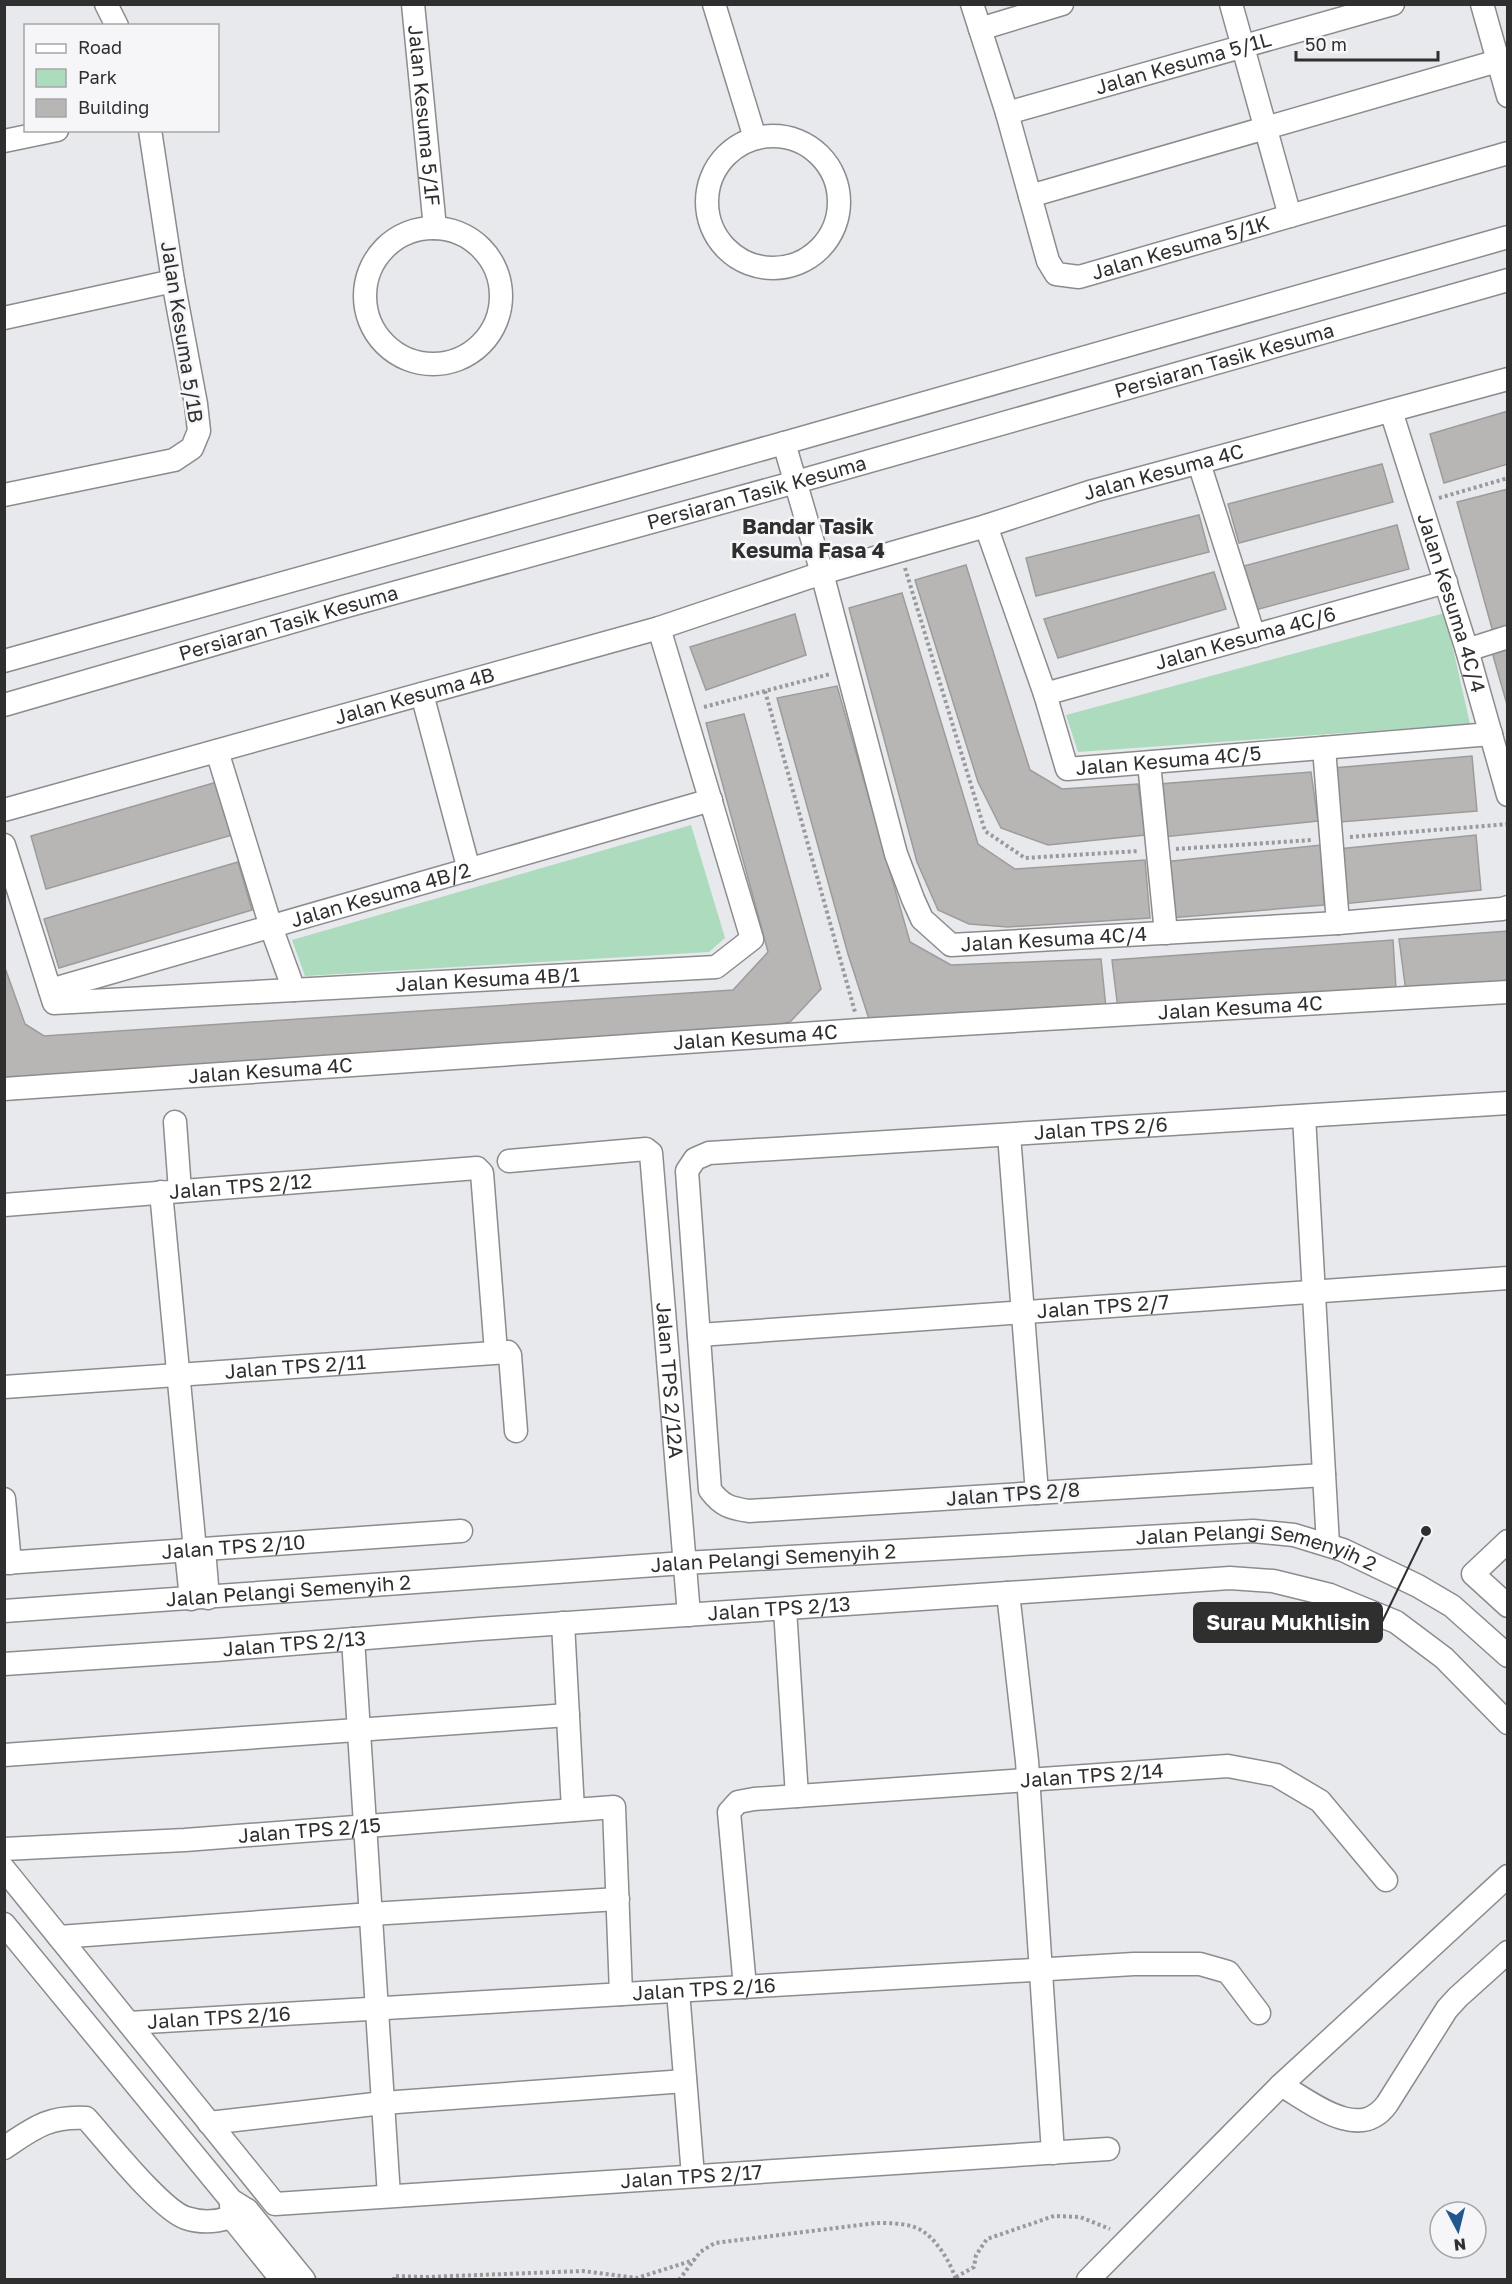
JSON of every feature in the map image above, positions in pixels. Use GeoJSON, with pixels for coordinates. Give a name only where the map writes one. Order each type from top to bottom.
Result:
{"type":"FeatureCollection","features":[{"type":"Feature","properties":{"kind":"street"},"geometry":{"type":"LineString","coordinates":[[106,4],[116,24]]}},
{"type":"Feature","properties":{"kind":"street","name":"Jalan Kesuma 5/1F"},"geometry":{"type":"LineString","coordinates":[[413,4],[435,228]]}},
{"type":"Feature","properties":{"kind":"street"},"geometry":{"type":"LineString","coordinates":[[714,4],[755,138]]}},
{"type":"Feature","properties":{"kind":"street","name":"Jalan Kesuma 5/1K"},"geometry":{"type":"LineString","coordinates":[[972,4],[1007,113],[1048,261],[1056,274],[1080,277],[1508,153]]}},
{"type":"Feature","properties":{"kind":"street"},"geometry":{"type":"LineString","coordinates":[[980,29],[1062,4]]}},
{"type":"Feature","properties":{"kind":"street"},"geometry":{"type":"LineString","coordinates":[[1231,4],[1290,216]]}},
{"type":"Feature","properties":{"kind":"street","name":"Jalan Kesuma 5/1L"},"geometry":{"type":"LineString","coordinates":[[1007,113],[1393,4]]}},
{"type":"Feature","properties":{"kind":"street"},"geometry":{"type":"LineString","coordinates":[[1482,4],[1503,59],[1508,96]]}},
{"type":"Feature","properties":{"kind":"street"},"geometry":{"type":"LineString","coordinates":[[1030,196],[1503,59]]}},
{"type":"Feature","properties":{"kind":"street"},"geometry":{"type":"LineString","coordinates":[[4,141],[47,132]]}},
{"type":"Feature","properties":{"kind":"street","name":"Jalan Kesuma 5/1B"},"geometry":{"type":"LineString","coordinates":[[4,495],[174,460],[192,448],[199,431],[150,132]]}},
{"type":"Feature","properties":{"kind":"street"},"geometry":{"type":"LineString","coordinates":[[776,136],[796,140],[814,149],[828,165],[837,183],[840,204],[836,224],[826,242],[811,256],[790,266],[767,268],[745,262],[726,249],[713,230],[707,208],[709,185],[718,164],[735,148],[755,138],[776,136]]}},
{"type":"Feature","properties":{"kind":"street"},"geometry":{"type":"LineString","coordinates":[[435,228],[458,232],[478,245],[493,263],[501,285],[501,309],[493,331],[477,349],[457,361],[435,365],[413,362],[394,352],[378,337],[368,318],[364,297],[368,275],[378,256],[393,240],[413,231],[435,228]]}},
{"type":"Feature","properties":{"kind":"street","name":"Persiaran Tasik Kesuma"},"geometry":{"type":"LineString","coordinates":[[4,661],[784,443],[1508,237]]}},
{"type":"Feature","properties":{"kind":"street","name":"Persiaran Tasik Kesuma"},"geometry":{"type":"LineString","coordinates":[[4,705],[332,610],[796,482],[1508,280]]}},
{"type":"Feature","properties":{"kind":"street"},"geometry":{"type":"LineString","coordinates":[[4,318],[173,281]]}},
{"type":"Feature","properties":{"kind":"street","name":"Jalan Kesuma 4C"},"geometry":{"type":"LineString","coordinates":[[822,573],[986,526],[1093,491],[1508,379]]}},
{"type":"Feature","properties":{"kind":"street","name":"Jalan Kesuma 4C/4"},"geometry":{"type":"LineString","coordinates":[[1391,411],[1467,650],[1508,795]]}},
{"type":"Feature","properties":{"kind":"street","name":"Jalan Kesuma 4C/4"},"geometry":{"type":"LineString","coordinates":[[784,443],[822,573],[896,854],[922,919],[951,945],[1338,923],[1508,907]]}},
{"type":"Feature","properties":{"kind":"street"},"geometry":{"type":"LineString","coordinates":[[1199,463],[1254,636]]}},
{"type":"Feature","properties":{"kind":"street","name":"Jalan Kesuma 4C/5"},"geometry":{"type":"LineString","coordinates":[[986,526],[1045,694],[1067,769],[1491,734]]}},
{"type":"Feature","properties":{"kind":"street","name":"Jalan Kesuma 4B"},"geometry":{"type":"LineString","coordinates":[[4,810],[659,628],[822,573]]}},
{"type":"Feature","properties":{"kind":"street","name":"Jalan Kesuma 4C/6"},"geometry":{"type":"LineString","coordinates":[[1045,694],[1446,582]]}},
{"type":"Feature","properties":{"kind":"street","name":"Jalan Kesuma 4B/1"},"geometry":{"type":"LineString","coordinates":[[50,990],[54,1003],[716,967],[752,939],[659,628]]}},
{"type":"Feature","properties":{"kind":"street"},"geometry":{"type":"LineString","coordinates":[[1467,650],[1508,637]]}},
{"type":"Feature","properties":{"kind":"street"},"geometry":{"type":"LineString","coordinates":[[422,694],[469,870]]}},
{"type":"Feature","properties":{"kind":"street"},"geometry":{"type":"LineString","coordinates":[[1324,748],[1338,923]]}},
{"type":"Feature","properties":{"kind":"street"},"geometry":{"type":"LineString","coordinates":[[217,751],[271,927],[294,990]]}},
{"type":"Feature","properties":{"kind":"street"},"geometry":{"type":"LineString","coordinates":[[1149,762],[1166,933]]}},
{"type":"Feature","properties":{"kind":"street","name":"Jalan Kesuma 4B/2"},"geometry":{"type":"LineString","coordinates":[[50,990],[711,800]]}},
{"type":"Feature","properties":{"kind":"street"},"geometry":{"type":"LineString","coordinates":[[4,845],[50,990]]}},
{"type":"Feature","properties":{"kind":"street","name":"Jalan Kesuma 4C"},"geometry":{"type":"LineString","coordinates":[[4,1089],[860,1030],[1508,992]]}},
{"type":"Feature","properties":{"kind":"street","name":"Jalan TPS 2/6"},"geometry":{"type":"LineString","coordinates":[[699,1335],[687,1171],[695,1159],[709,1154],[1508,1103]]}},
{"type":"Feature","properties":{"kind":"street"},"geometry":{"type":"LineString","coordinates":[[1304,1116],[1328,1545]]}},
{"type":"Feature","properties":{"kind":"street"},"geometry":{"type":"LineString","coordinates":[[175,1122],[171,1192],[179,1374],[199,1598]]}},
{"type":"Feature","properties":{"kind":"street"},"geometry":{"type":"LineString","coordinates":[[1009,1135],[1037,1493]]}},
{"type":"Feature","properties":{"kind":"street","name":"Jalan TPS 2/12A"},"geometry":{"type":"LineString","coordinates":[[508,1161],[646,1149],[651,1153],[689,1615]]}},
{"type":"Feature","properties":{"kind":"street","name":"Jalan TPS 2/12"},"geometry":{"type":"LineString","coordinates":[[4,1205],[477,1168],[482,1173],[496,1352]]}},
{"type":"Feature","properties":{"kind":"street","name":"Jalan TPS 2/7"},"geometry":{"type":"LineString","coordinates":[[699,1335],[1508,1278]]}},
{"type":"Feature","properties":{"kind":"street","name":"Jalan TPS 2/8"},"geometry":{"type":"LineString","coordinates":[[699,1335],[710,1490],[719,1502],[734,1509],[749,1510],[1324,1475]]}},
{"type":"Feature","properties":{"kind":"street"},"geometry":{"type":"LineString","coordinates":[[496,1352],[508,1352],[510,1355],[516,1431]]}},
{"type":"Feature","properties":{"kind":"street","name":"Jalan TPS 2/11"},"geometry":{"type":"LineString","coordinates":[[4,1387],[496,1352]]}},
{"type":"Feature","properties":{"kind":"street"},"geometry":{"type":"LineString","coordinates":[[4,1499],[7,1563]]}},
{"type":"Feature","properties":{"kind":"street","name":"Jalan TPS 2/10"},"geometry":{"type":"LineString","coordinates":[[7,1563],[461,1531]]}},
{"type":"Feature","properties":{"kind":"street","name":"Jalan Pelangi Semenyih 2"},"geometry":{"type":"LineString","coordinates":[[4,1611],[684,1563],[1253,1531],[1294,1535],[1343,1550],[1418,1586],[1452,1606],[1508,1656]]}},
{"type":"Feature","properties":{"kind":"street"},"geometry":{"type":"LineString","coordinates":[[1508,1541],[1473,1574],[1508,1606]]}},
{"type":"Feature","properties":{"kind":"street","name":"Jalan TPS 2/13"},"geometry":{"type":"LineString","coordinates":[[4,1664],[1230,1578],[1274,1581],[1330,1595],[1396,1622],[1444,1658],[1508,1723]]}},
{"type":"Feature","properties":{"kind":"street"},"geometry":{"type":"LineString","coordinates":[[1008,1593],[1029,1781],[1053,2153]]}},
{"type":"Feature","properties":{"kind":"street"},"geometry":{"type":"LineString","coordinates":[[784,1609],[797,1796]]}},
{"type":"Feature","properties":{"kind":"street"},"geometry":{"type":"LineString","coordinates":[[563,1623],[573,1810]]}},
{"type":"Feature","properties":{"kind":"street"},"geometry":{"type":"LineString","coordinates":[[353,1639],[389,2196]]}},
{"type":"Feature","properties":{"kind":"street"},"geometry":{"type":"LineString","coordinates":[[4,1755],[568,1715]]}},
{"type":"Feature","properties":{"kind":"street","name":"Jalan TPS 2/14"},"geometry":{"type":"LineString","coordinates":[[745,1987],[729,1812],[738,1802],[754,1799],[1227,1766],[1276,1775],[1320,1801],[1386,1880]]}},
{"type":"Feature","properties":{"kind":"street","name":"Jalan TPS 2/15"},"geometry":{"type":"LineString","coordinates":[[4,1849],[185,1840],[614,1807],[618,1899]]}},
{"type":"Feature","properties":{"kind":"street"},"geometry":{"type":"LineString","coordinates":[[4,1869],[209,2123],[383,2103],[685,2082]]}},
{"type":"Feature","properties":{"kind":"street"},"geometry":{"type":"LineString","coordinates":[[1097,2276],[1131,2237],[1281,2085],[1508,1876]]}},
{"type":"Feature","properties":{"kind":"street"},"geometry":{"type":"LineString","coordinates":[[59,1937],[618,1899],[621,1994]]}},
{"type":"Feature","properties":{"kind":"street"},"geometry":{"type":"LineString","coordinates":[[4,1924],[237,2209],[304,2280]]}},
{"type":"Feature","properties":{"kind":"street"},"geometry":{"type":"LineString","coordinates":[[1281,2085],[1339,2118],[1353,2121],[1369,2120],[1382,2112],[1388,2104],[1447,2010],[1458,1997],[1508,1952]]}},
{"type":"Feature","properties":{"kind":"street","name":"Jalan TPS 2/16"},"geometry":{"type":"LineString","coordinates":[[129,2023],[1134,1964],[1200,1964],[1228,1972],[1259,2013]]}},
{"type":"Feature","properties":{"kind":"street"},"geometry":{"type":"LineString","coordinates":[[678,1991],[693,2176]]}},
{"type":"Feature","properties":{"kind":"street"},"geometry":{"type":"LineString","coordinates":[[4,2148],[38,2125],[65,2117],[86,2118],[151,2192],[183,2218],[200,2222],[237,2209]]}},
{"type":"Feature","properties":{"kind":"street","name":"Jalan TPS 2/17"},"geometry":{"type":"LineString","coordinates":[[209,2123],[275,2204],[1108,2149]]}},
{"type":"Feature","properties":{"kind":"street"},"geometry":{"type":"LineString","coordinates":[[237,2209],[282,2280]]}},
{"type":"Feature","properties":{"kind":"path"},"geometry":{"type":"LineString","coordinates":[[1422,503],[1508,478]]}},
{"type":"Feature","properties":{"kind":"path"},"geometry":{"type":"LineString","coordinates":[[684,712],[848,669]]}},
{"type":"Feature","properties":{"kind":"path"},"geometry":{"type":"LineString","coordinates":[[765,691],[860,1030]]}},
{"type":"Feature","properties":{"kind":"path"},"geometry":{"type":"LineString","coordinates":[[679,2280],[700,2252],[716,2243],[876,2223],[900,2224],[923,2231],[945,2257],[956,2278],[974,2267],[976,2255],[987,2239],[1054,2216],[1080,2217],[1131,2237]]}},
{"type":"Feature","properties":{"kind":"path"},"geometry":{"type":"LineString","coordinates":[[394,2280],[394,2276],[426,2277],[583,2271],[637,2278],[694,2260]]}},
{"type":"Feature","properties":{"kind":"green space"},"geometry":{"type":"Polygon","coordinates":[[[1445,613],[1470,724],[1078,752],[1066,715],[1445,613]]]}},
{"type":"Feature","properties":{"kind":"green space"},"geometry":{"type":"Polygon","coordinates":[[[691,825],[725,938],[709,952],[305,976],[292,940],[691,825]]]}},
{"type":"Feature","properties":{"kind":"building"},"geometry":{"type":"Polygon","coordinates":[[[1508,411],[1508,464],[1444,483],[1430,434],[1508,411]]]}},
{"type":"Feature","properties":{"kind":"building"},"geometry":{"type":"Polygon","coordinates":[[[1382,464],[1393,502],[1239,543],[1228,504],[1382,464]]]}},
{"type":"Feature","properties":{"kind":"building"},"geometry":{"type":"Polygon","coordinates":[[[1508,489],[1508,628],[1493,632],[1457,502],[1508,489]]]}},
{"type":"Feature","properties":{"kind":"building"},"geometry":{"type":"Polygon","coordinates":[[[1199,515],[1209,552],[1036,596],[1026,558],[1199,515]]]}},
{"type":"Feature","properties":{"kind":"building"},"geometry":{"type":"Polygon","coordinates":[[[1397,525],[1409,569],[1255,610],[1244,566],[1397,525]]]}},
{"type":"Feature","properties":{"kind":"building"},"geometry":{"type":"Polygon","coordinates":[[[966,565],[1030,770],[1062,789],[1138,784],[1145,835],[1048,845],[1001,828],[978,782],[915,580],[966,565]]]}},
{"type":"Feature","properties":{"kind":"building"},"geometry":{"type":"Polygon","coordinates":[[[1214,572],[1226,609],[1058,658],[1044,619],[1214,572]]]}},
{"type":"Feature","properties":{"kind":"building"},"geometry":{"type":"Polygon","coordinates":[[[902,593],[978,844],[1015,869],[1145,860],[1150,918],[1008,927],[969,924],[938,910],[917,862],[849,608],[902,593]]]}},
{"type":"Feature","properties":{"kind":"building"},"geometry":{"type":"Polygon","coordinates":[[[795,614],[806,655],[706,690],[690,647],[795,614]]]}},
{"type":"Feature","properties":{"kind":"building"},"geometry":{"type":"Polygon","coordinates":[[[1508,648],[1508,708],[1492,652],[1508,648]]]}},
{"type":"Feature","properties":{"kind":"building"},"geometry":{"type":"Polygon","coordinates":[[[837,686],[910,942],[951,965],[1101,959],[1106,1008],[870,1022],[848,954],[777,698],[837,686]]]}},
{"type":"Feature","properties":{"kind":"building"},"geometry":{"type":"Polygon","coordinates":[[[744,714],[821,989],[790,1022],[746,1031],[4,1078],[4,965],[25,1024],[44,1036],[733,990],[768,952],[706,723],[744,714]]]}},
{"type":"Feature","properties":{"kind":"building"},"geometry":{"type":"Polygon","coordinates":[[[1472,756],[1477,811],[1340,822],[1333,768],[1472,756]]]}},
{"type":"Feature","properties":{"kind":"building"},"geometry":{"type":"Polygon","coordinates":[[[1311,772],[1318,821],[1163,837],[1159,784],[1311,772]]]}},
{"type":"Feature","properties":{"kind":"building"},"geometry":{"type":"Polygon","coordinates":[[[217,782],[232,835],[46,889],[31,836],[217,782]]]}},
{"type":"Feature","properties":{"kind":"building"},"geometry":{"type":"Polygon","coordinates":[[[1476,835],[1481,890],[1342,904],[1338,849],[1476,835]]]}},
{"type":"Feature","properties":{"kind":"building"},"geometry":{"type":"Polygon","coordinates":[[[1321,845],[1324,905],[1170,918],[1164,862],[1321,845]]]}},
{"type":"Feature","properties":{"kind":"building"},"geometry":{"type":"Polygon","coordinates":[[[238,862],[252,910],[59,968],[44,919],[238,862]]]}},
{"type":"Feature","properties":{"kind":"building"},"geometry":{"type":"Polygon","coordinates":[[[1508,931],[1508,984],[1406,992],[1399,939],[1508,931]]]}},
{"type":"Feature","properties":{"kind":"building"},"geometry":{"type":"Polygon","coordinates":[[[1393,940],[1396,989],[1118,1009],[1112,960],[1393,940]]]}},
{"type":"Feature","properties":{"kind":"place","name":"Surau Mukhlisin"},"geometry":{"type":"Point","coordinates":[1426,1531]}},
{"type":"Feature","properties":{"kind":"district","name":"Bandar Tasik Kesuma Fasa 4"},"geometry":{"type":"Point","coordinates":[808,539]}}]}
